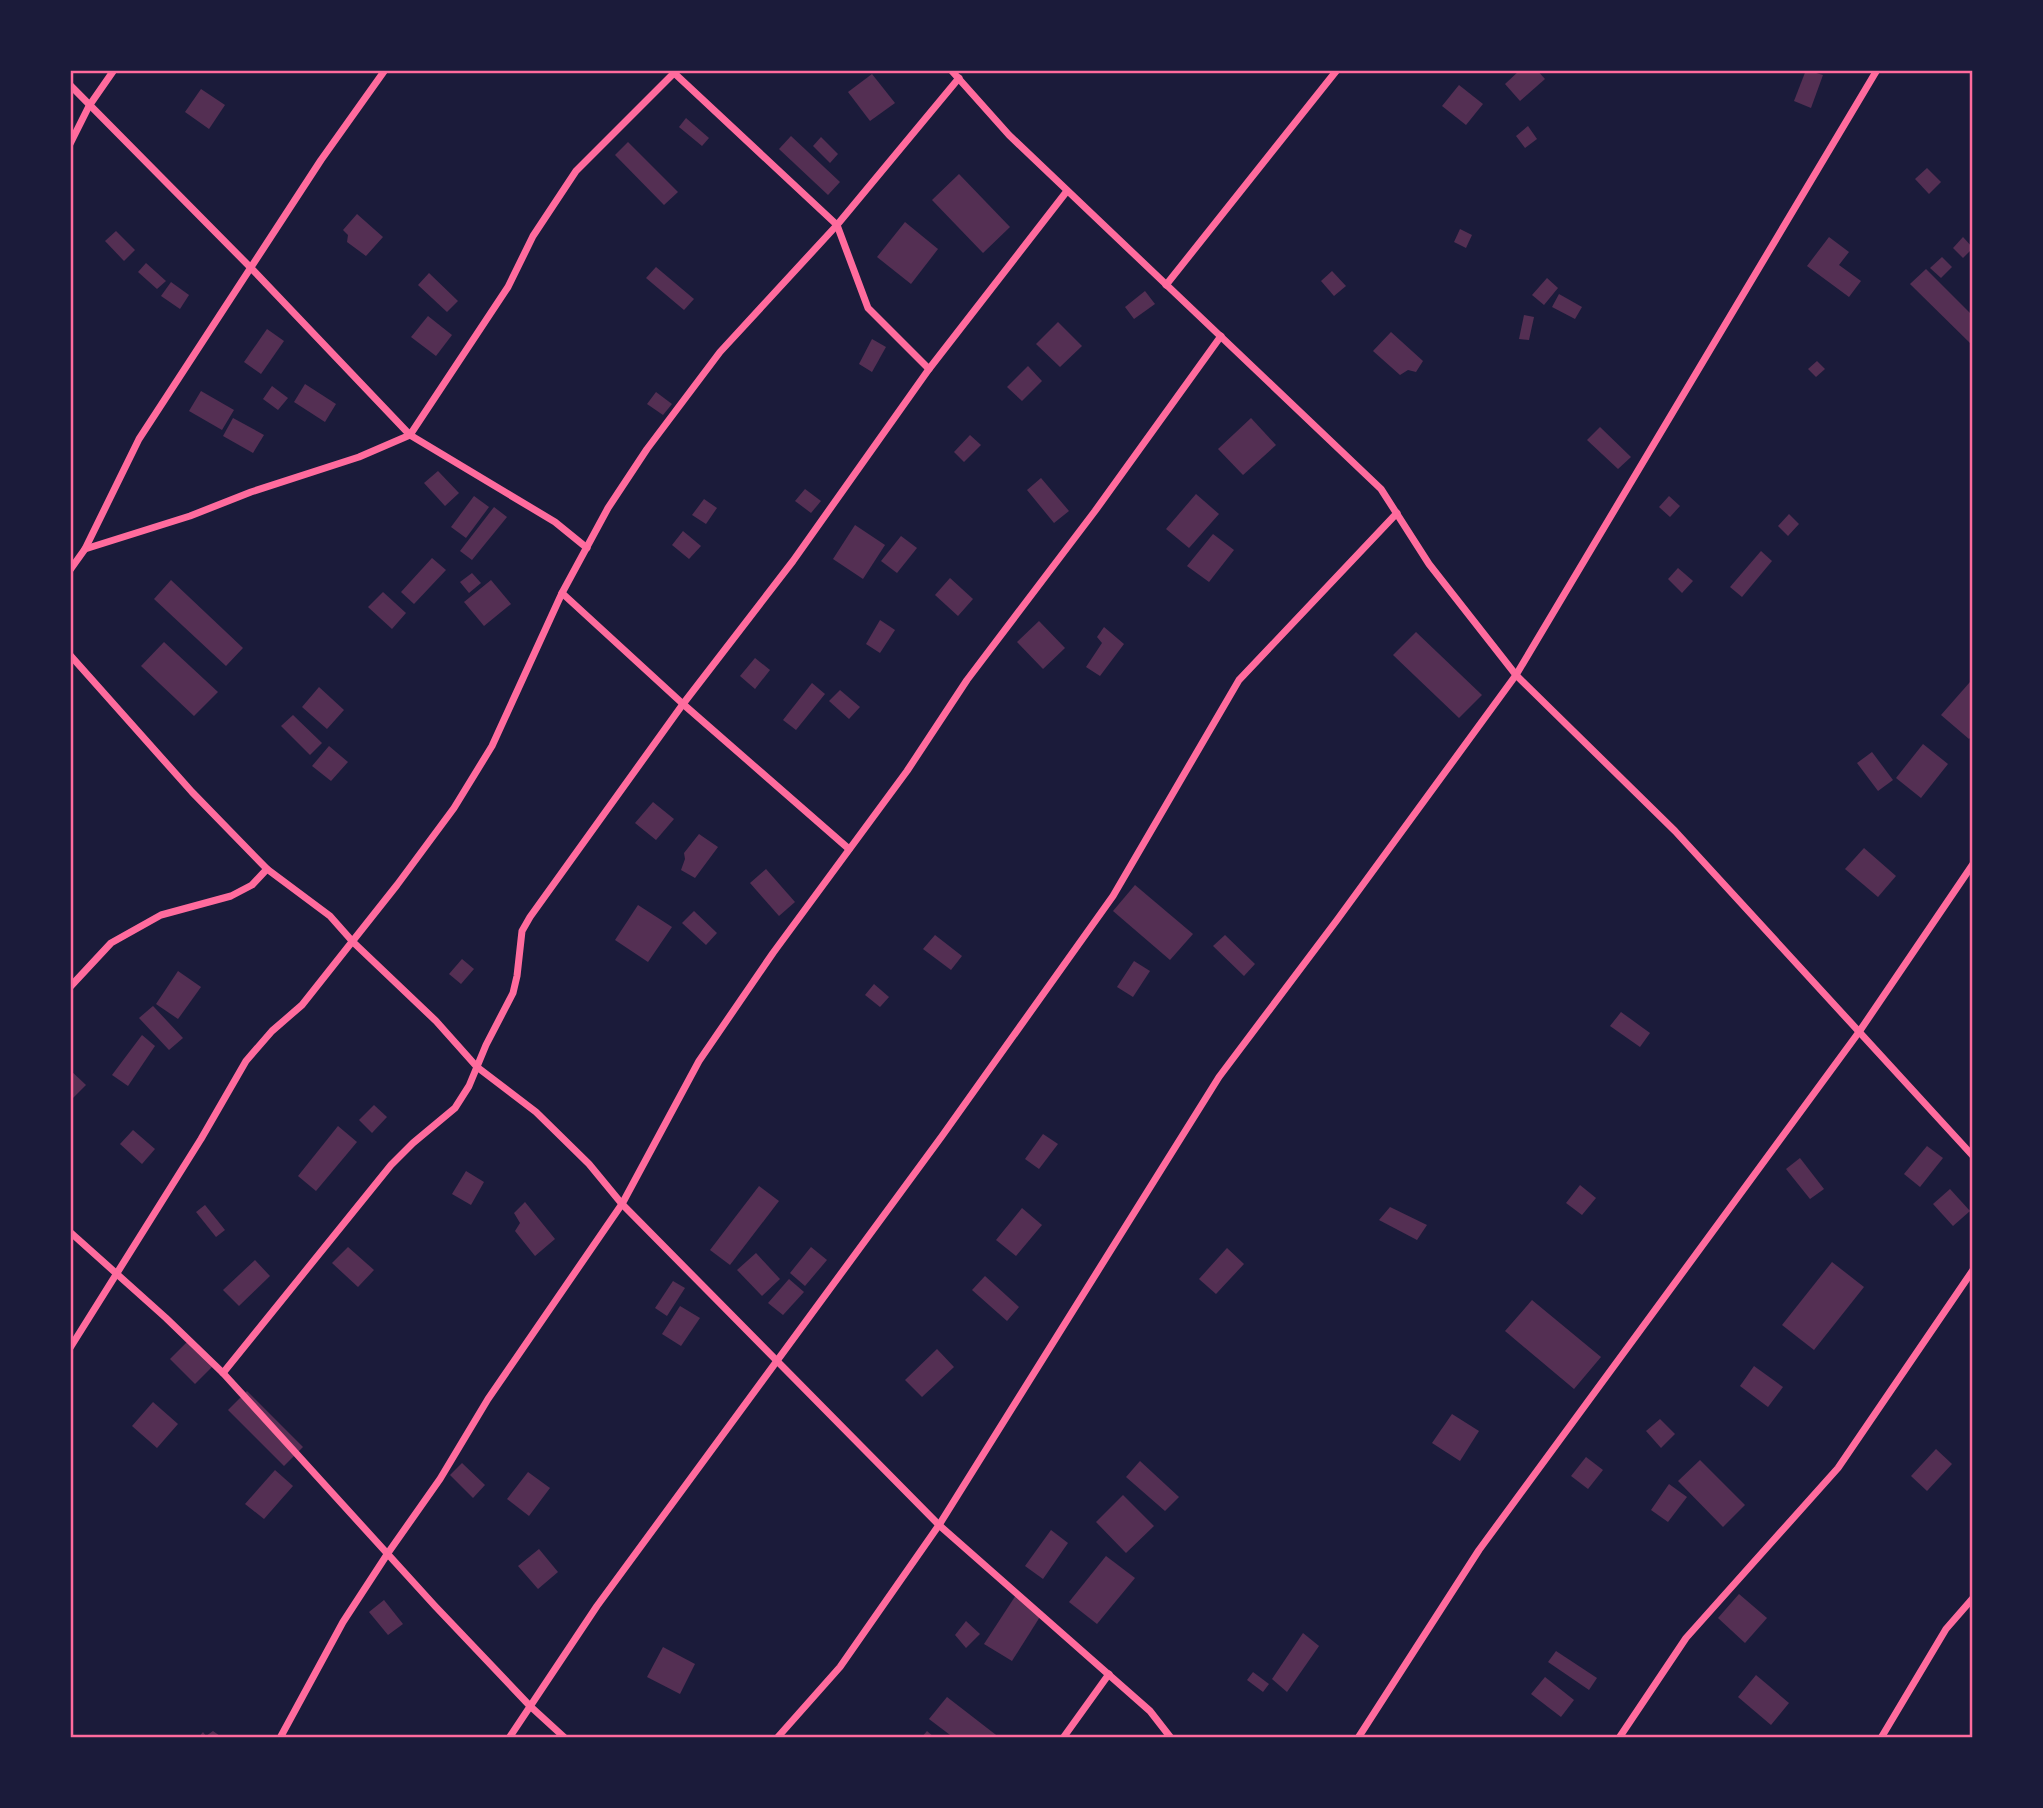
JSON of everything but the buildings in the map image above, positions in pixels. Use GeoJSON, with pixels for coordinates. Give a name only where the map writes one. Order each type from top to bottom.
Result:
{"type":"FeatureCollection","features":[{"type":"Feature","properties":{"kind":"street"},"geometry":{"type":"LineString","coordinates":[[70,144],[89,106],[114,70]]}},
{"type":"Feature","properties":{"kind":"street"},"geometry":{"type":"LineString","coordinates":[[70,570],[85,549],[139,439],[321,160],[385,70]]}},
{"type":"Feature","properties":{"kind":"street"},"geometry":{"type":"LineString","coordinates":[[951,70],[1009,135],[1381,489],[1429,564],[1516,675],[1675,831],[1973,1156]]}},
{"type":"Feature","properties":{"kind":"street"},"geometry":{"type":"LineString","coordinates":[[1167,285],[1337,70]]}},
{"type":"Feature","properties":{"kind":"street"},"geometry":{"type":"LineString","coordinates":[[777,1738],[840,1667],[939,1525],[1219,1077],[1338,920],[1516,675],[1877,70]]}},
{"type":"Feature","properties":{"kind":"street"},"geometry":{"type":"LineString","coordinates":[[85,549],[190,516],[251,492],[370,453],[410,435],[508,287],[533,236],[576,172],[674,71],[836,225],[869,308],[929,369]]}},
{"type":"Feature","properties":{"kind":"street"},"geometry":{"type":"LineString","coordinates":[[70,1348],[246,1061],[272,1031],[302,1005],[454,808],[485,756],[562,593],[608,508],[647,449],[720,352],[836,225],[959,78]]}},
{"type":"Feature","properties":{"kind":"street"},"geometry":{"type":"LineString","coordinates":[[70,85],[251,268],[410,435],[555,522],[587,548]]}},
{"type":"Feature","properties":{"kind":"street"},"geometry":{"type":"LineString","coordinates":[[223,1373],[391,1166],[413,1143],[455,1108],[470,1086],[486,1045],[513,992],[522,931],[526,924],[684,704],[793,561],[929,369],[1067,191]]}},
{"type":"Feature","properties":{"kind":"street"},"geometry":{"type":"LineString","coordinates":[[280,1738],[343,1622],[440,1479],[488,1399],[622,1204],[699,1061],[773,953],[907,771],[967,680],[1095,512],[1221,336]]}},
{"type":"Feature","properties":{"kind":"street"},"geometry":{"type":"LineString","coordinates":[[509,1738],[597,1606],[942,1136],[1113,897],[1239,680],[1397,513]]}},
{"type":"Feature","properties":{"kind":"street"},"geometry":{"type":"LineString","coordinates":[[562,593],[849,849]]}},
{"type":"Feature","properties":{"kind":"street"},"geometry":{"type":"LineString","coordinates":[[70,655],[192,792],[267,869],[330,916],[353,942],[436,1021],[477,1067],[536,1112],[589,1164],[622,1204],[939,1525],[1150,1711],[1171,1738]]}},
{"type":"Feature","properties":{"kind":"street"},"geometry":{"type":"LineString","coordinates":[[1357,1738],[1479,1550],[1859,1032],[1973,864]]}},
{"type":"Feature","properties":{"kind":"street"},"geometry":{"type":"LineString","coordinates":[[70,987],[111,943],[161,915],[231,896],[252,885],[267,869]]}},
{"type":"Feature","properties":{"kind":"street"},"geometry":{"type":"LineString","coordinates":[[70,1232],[223,1373],[435,1606],[530,1706],[565,1738]]}},
{"type":"Feature","properties":{"kind":"street"},"geometry":{"type":"LineString","coordinates":[[1619,1738],[1686,1638],[1838,1468],[1973,1270]]}},
{"type":"Feature","properties":{"kind":"street"},"geometry":{"type":"LineString","coordinates":[[1881,1738],[1946,1629],[1973,1598]]}},
{"type":"Feature","properties":{"kind":"street"},"geometry":{"type":"LineString","coordinates":[[1063,1738],[1109,1674]]}}]}
